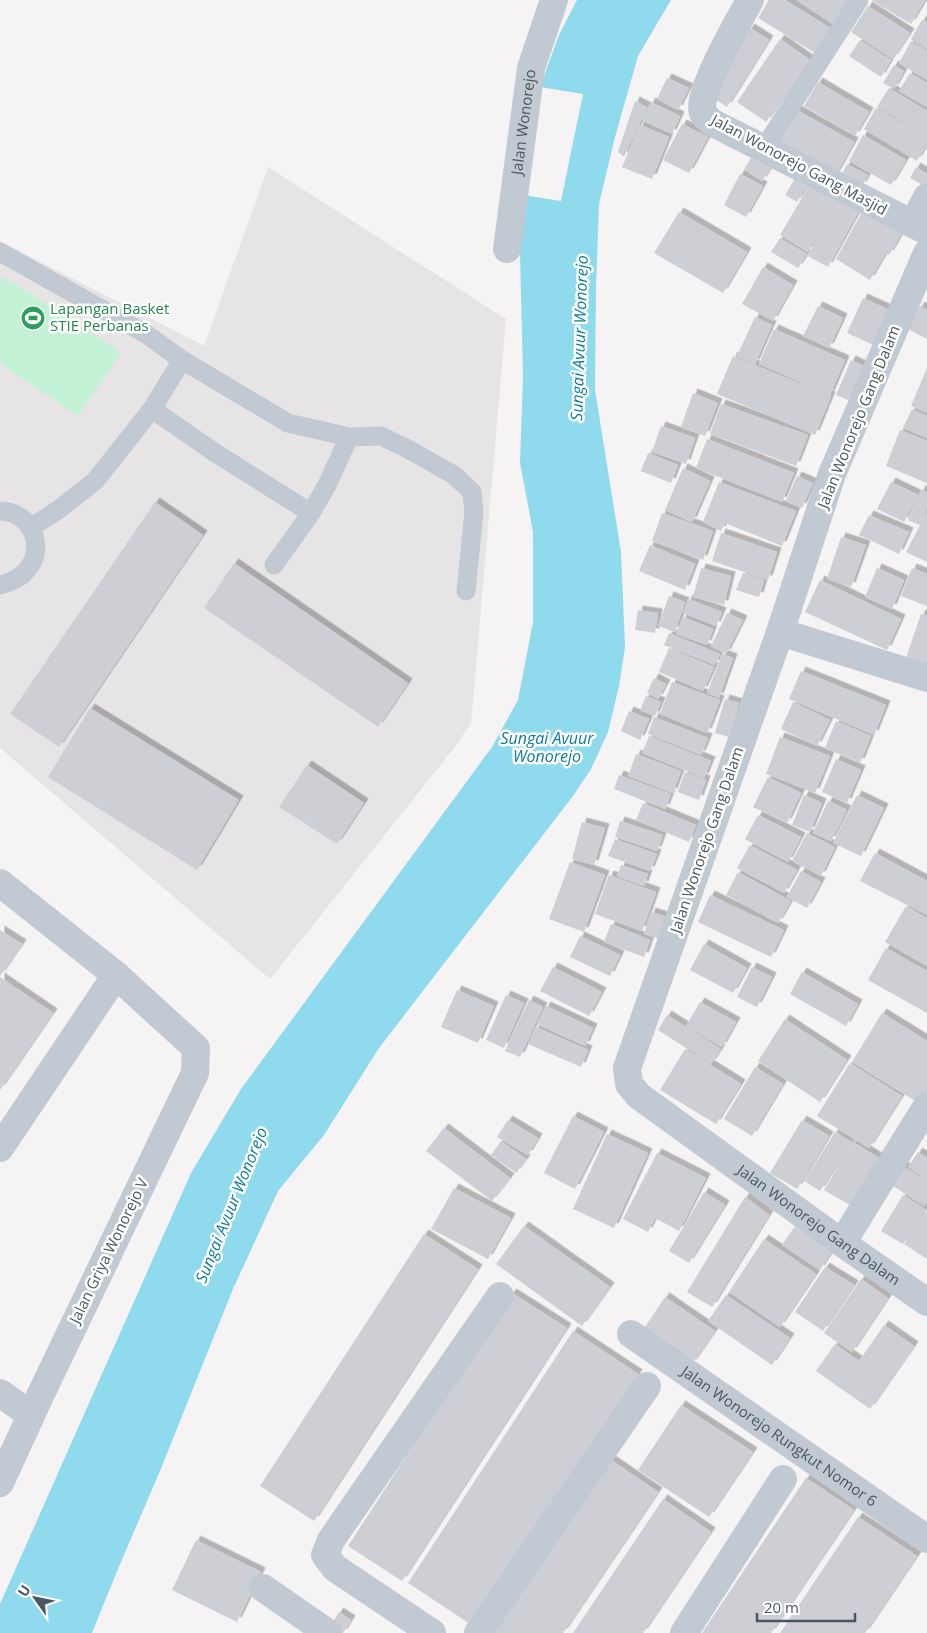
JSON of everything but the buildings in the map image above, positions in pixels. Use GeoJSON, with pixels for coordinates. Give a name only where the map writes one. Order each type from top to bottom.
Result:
{"type":"FeatureCollection","features":[{"type":"Feature","properties":{"kind":"street","name":"Jalan Wonorejo"},"geometry":{"type":"LineString","coordinates":[[507,249],[531,68],[554,0]]}},
{"type":"Feature","properties":{"kind":"street","name":"Jalan Wonorejo Gang Masjid"},"geometry":{"type":"LineString","coordinates":[[750,0],[714,66],[702,106],[703,114],[711,122],[920,228]]}},
{"type":"Feature","properties":{"kind":"street"},"geometry":{"type":"LineString","coordinates":[[920,228],[927,197]]}},
{"type":"Feature","properties":{"kind":"street","name":"Jalan Wonorejo Gang Dalam"},"geometry":{"type":"LineString","coordinates":[[927,253],[832,474],[780,632],[627,1068],[629,1084],[639,1096],[927,1302]]}},
{"type":"Feature","properties":{"kind":"street"},"geometry":{"type":"LineString","coordinates":[[780,632],[927,678]]}},
{"type":"Feature","properties":{"kind":"street","name":"Jalan Griya Wonorejo V"},"geometry":{"type":"LineString","coordinates":[[0,883],[116,975],[196,1048],[195,1073],[0,1483]]}},
{"type":"Feature","properties":{"kind":"street"},"geometry":{"type":"LineString","coordinates":[[0,1148],[116,975]]}},
{"type":"Feature","properties":{"kind":"street"},"geometry":{"type":"LineString","coordinates":[[842,1243],[927,1106]]}},
{"type":"Feature","properties":{"kind":"street"},"geometry":{"type":"LineString","coordinates":[[432,1633],[335,1568],[325,1555],[331,1540],[500,1296]]}},
{"type":"Feature","properties":{"kind":"street","name":"Jalan Wonorejo Rungkut Nomor 6"},"geometry":{"type":"LineString","coordinates":[[631,1334],[927,1539]]}},
{"type":"Feature","properties":{"kind":"street"},"geometry":{"type":"LineString","coordinates":[[478,1633],[647,1386]]}},
{"type":"Feature","properties":{"kind":"street"},"geometry":{"type":"LineString","coordinates":[[0,1393],[31,1415]]}},
{"type":"Feature","properties":{"kind":"street"},"geometry":{"type":"LineString","coordinates":[[684,1633],[783,1479]]}},
{"type":"Feature","properties":{"kind":"street"},"geometry":{"type":"LineString","coordinates":[[263,1588],[328,1633]]}},
{"type":"Feature","properties":{"kind":"lane"},"geometry":{"type":"LineString","coordinates":[[764,148],[859,0]]}},
{"type":"Feature","properties":{"kind":"lane"},"geometry":{"type":"LineString","coordinates":[[0,252],[146,334],[182,360],[288,423],[350,437],[380,436],[406,448],[454,475],[472,492],[474,512],[466,591]]}},
{"type":"Feature","properties":{"kind":"lane"},"geometry":{"type":"LineString","coordinates":[[30,528],[58,510],[95,481],[152,410],[182,360]]}},
{"type":"Feature","properties":{"kind":"lane"},"geometry":{"type":"LineString","coordinates":[[152,410],[214,452],[311,513]]}},
{"type":"Feature","properties":{"kind":"lane"},"geometry":{"type":"LineString","coordinates":[[274,565],[311,513],[350,437]]}},
{"type":"Feature","properties":{"kind":"lane"},"geometry":{"type":"LineString","coordinates":[[0,511],[19,516],[30,528],[36,543],[34,559],[26,573],[13,583],[0,585]]}},
{"type":"Feature","properties":{"kind":"shaded area"},"geometry":{"type":"Polygon","coordinates":[[[268,167],[506,319],[471,723],[454,748],[270,979],[0,748],[0,241],[204,346],[268,167]]]}},
{"type":"Feature","properties":{"kind":"green space","name":"Lapangan Basket STIE Perbanas"},"geometry":{"type":"Polygon","coordinates":[[[4,277],[121,353],[78,416],[0,363],[0,283],[4,277]]]}},
{"type":"Feature","properties":{"kind":"water","name":"Sungai Avuur Wonorejo"},"geometry":{"type":"Polygon","coordinates":[[[577,0],[671,0],[638,56],[615,137],[599,204],[595,390],[621,552],[625,647],[619,686],[608,732],[591,769],[573,796],[379,1048],[324,1135],[278,1191],[233,1289],[92,1633],[0,1633],[0,1604],[191,1173],[241,1089],[492,747],[518,700],[533,622],[533,532],[520,463],[523,376],[520,253],[523,195],[561,201],[583,94],[540,87],[559,35],[577,0]]]}},
{"type":"Feature","properties":{"kind":"place","name":"Lapangan Basket STIE Perbanas"},"geometry":{"type":"Point","coordinates":[33,318]}}]}
